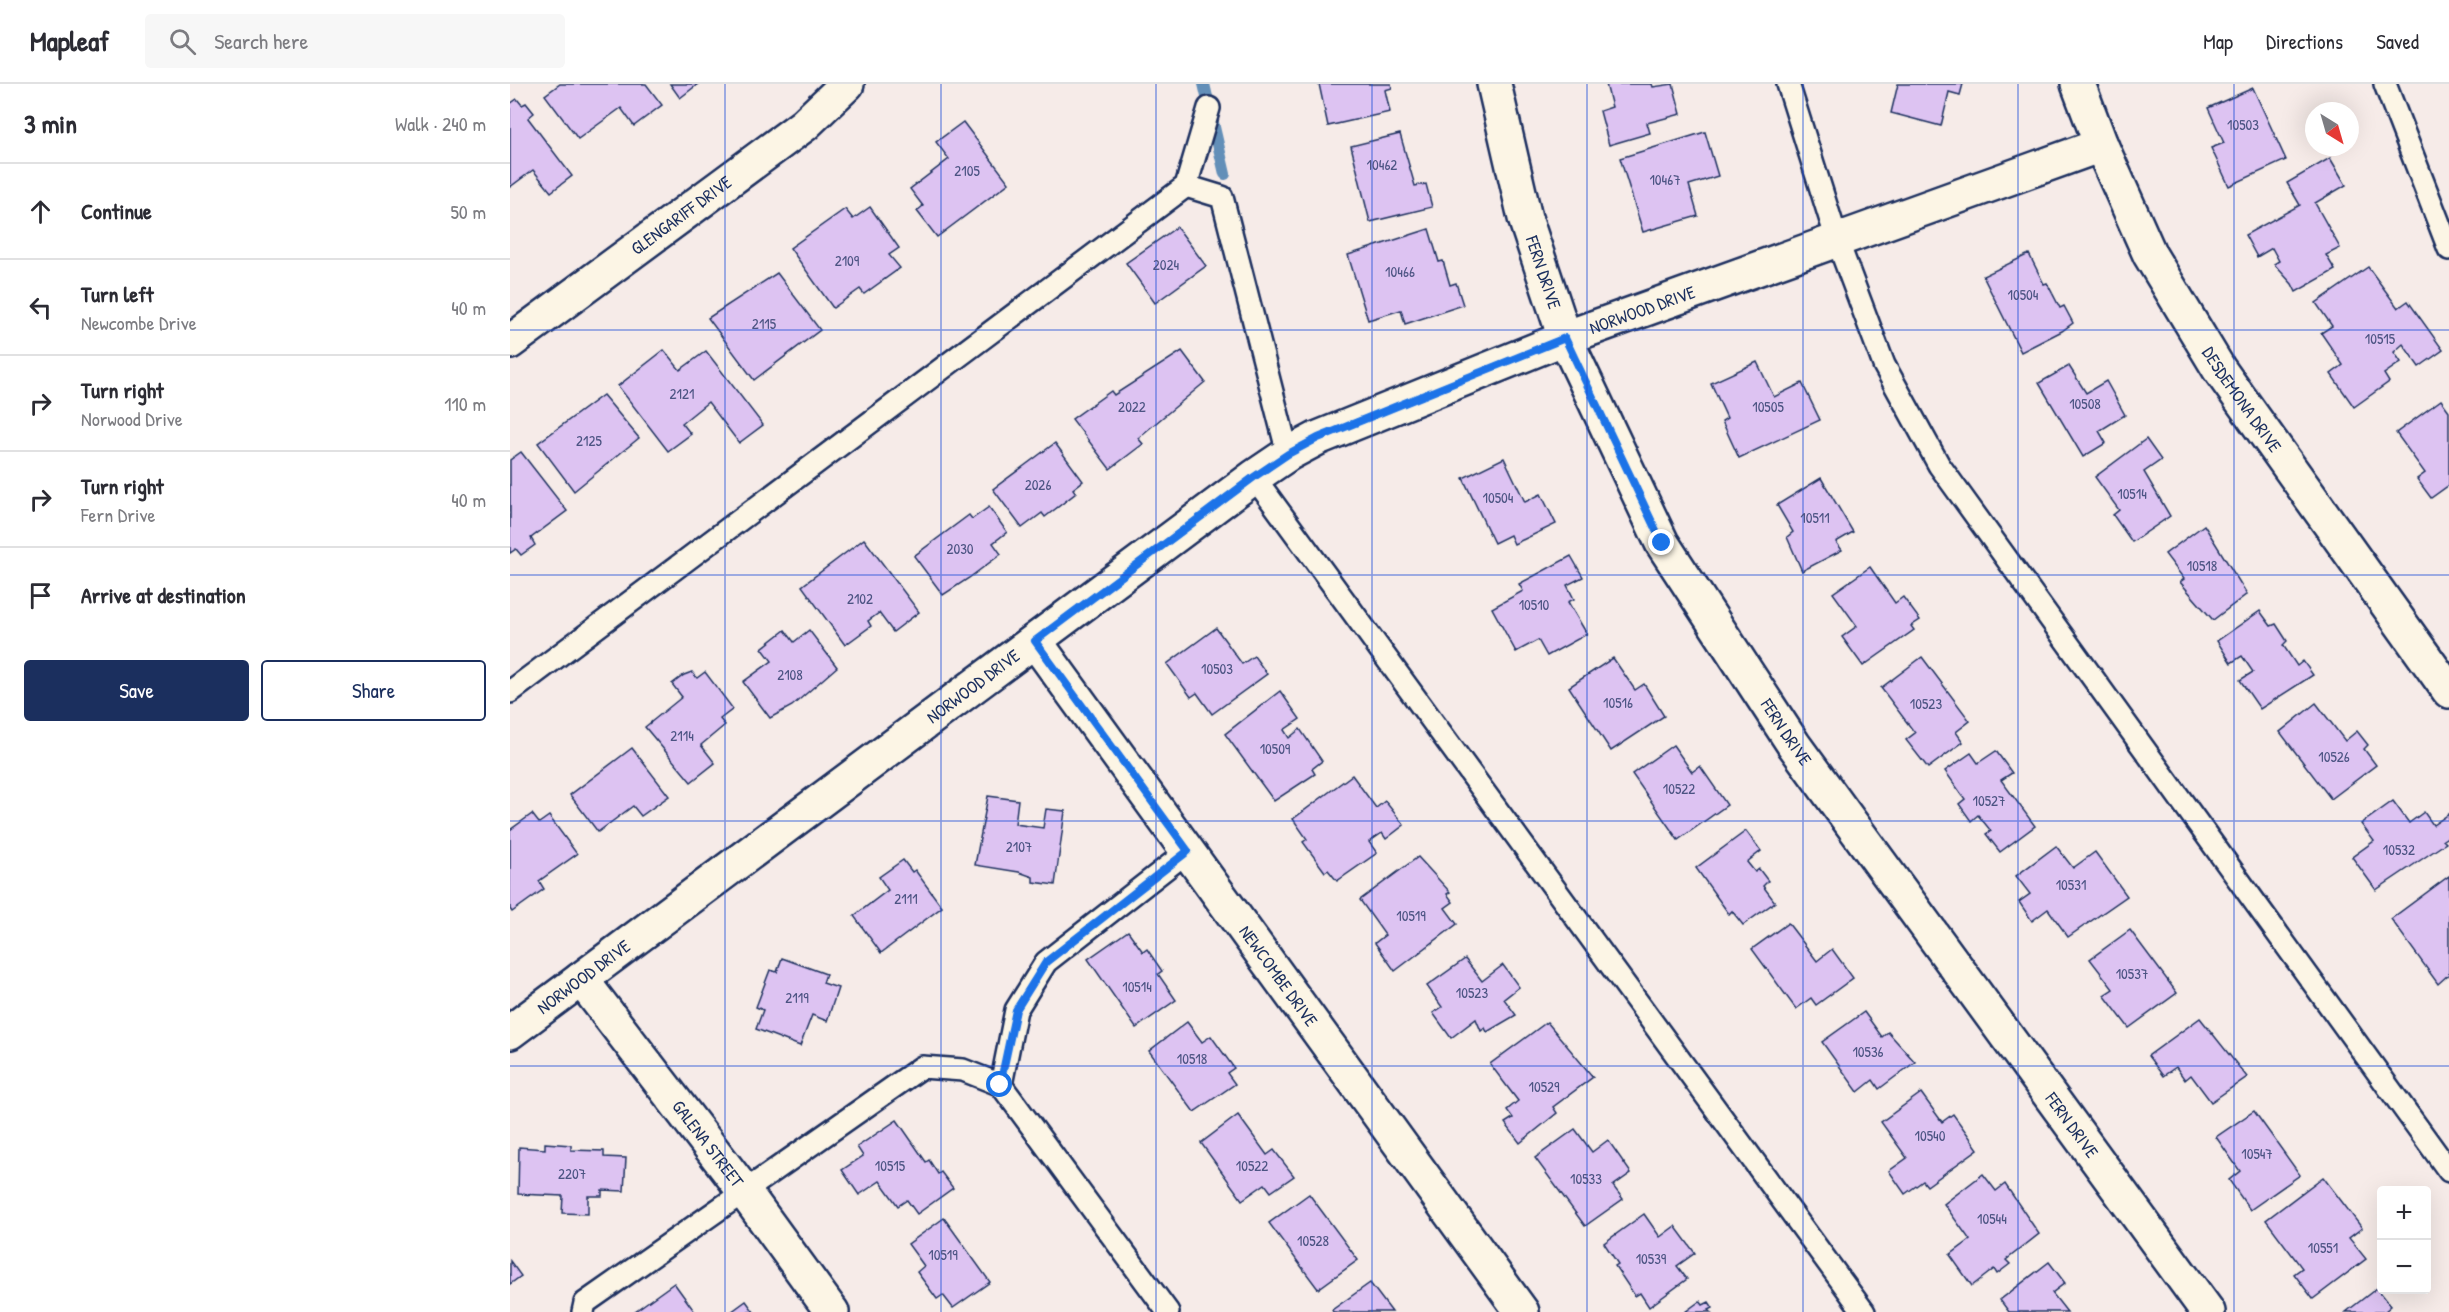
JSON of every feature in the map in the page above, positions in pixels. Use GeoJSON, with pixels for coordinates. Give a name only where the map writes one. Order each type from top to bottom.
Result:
{"type":"FeatureCollection","features":[{"type":"Feature","properties":{"kind":"street","name":"GLENGARIFF DRIVE"},"geometry":{"type":"LineString","coordinates":[[510,342],[804,125],[847,84]]}},
{"type":"Feature","properties":{"kind":"street","name":"FERN DRIVE"},"geometry":{"type":"LineString","coordinates":[[1494,84],[1526,218],[1565,338],[1662,543],[1794,745],[2208,1312]]}},
{"type":"Feature","properties":{"kind":"street","name":"DESDEMONA DRIVE"},"geometry":{"type":"LineString","coordinates":[[2078,84],[2101,145],[2150,255],[2219,369],[2449,691]]}},
{"type":"Feature","properties":{"kind":"street","name":"NORWOOD DRIVE"},"geometry":{"type":"LineString","coordinates":[[510,1032],[1254,477],[1288,454],[1318,438],[1565,338],[2101,145]]}},
{"type":"Feature","properties":{"kind":"street","name":"NEWCOMBE DRIVE"},"geometry":{"type":"LineString","coordinates":[[1035,641],[1522,1312]]}},
{"type":"Feature","properties":{"kind":"street","name":"GALENA STREET"},"geometry":{"type":"LineString","coordinates":[[581,979],[744,1191],[832,1312]]}},
{"type":"Feature","properties":{"kind":"lane"},"geometry":{"type":"LineString","coordinates":[[1788,84],[1837,240],[1884,364],[1938,465],[2449,1171]]}},
{"type":"Feature","properties":{"kind":"lane"},"geometry":{"type":"LineString","coordinates":[[2385,84],[2449,249]]}},
{"type":"Feature","properties":{"kind":"lane"},"geometry":{"type":"LineString","coordinates":[[510,692],[1186,186],[1209,108]]}},
{"type":"Feature","properties":{"kind":"lane"},"geometry":{"type":"LineString","coordinates":[[1186,186],[1222,197],[1288,454]]}},
{"type":"Feature","properties":{"kind":"lane"},"geometry":{"type":"LineString","coordinates":[[1254,477],[1864,1312]]}},
{"type":"Feature","properties":{"kind":"lane"},"geometry":{"type":"LineString","coordinates":[[1000,1085],[1016,1010],[1046,962],[1188,851]]}},
{"type":"Feature","properties":{"kind":"lane"},"geometry":{"type":"LineString","coordinates":[[583,1312],[585,1304],[922,1067],[963,1071],[1000,1085],[1168,1312]]}},
{"type":"Feature","properties":{"kind":"building"},"geometry":{"type":"Polygon","coordinates":[[[560,84],[646,84],[662,105],[634,126],[621,108],[578,139],[545,95],[560,84]]]}},
{"type":"Feature","properties":{"kind":"building"},"geometry":{"type":"Polygon","coordinates":[[[670,84],[698,84],[680,98],[670,84]]]}},
{"type":"Feature","properties":{"kind":"building"},"geometry":{"type":"Polygon","coordinates":[[[1319,84],[1391,84],[1392,88],[1385,90],[1390,112],[1328,126],[1319,84]]]}},
{"type":"Feature","properties":{"kind":"building"},"geometry":{"type":"Polygon","coordinates":[[[1606,84],[1652,84],[1653,87],[1673,84],[1681,114],[1647,123],[1650,133],[1609,145],[1600,111],[1612,107],[1606,84]]]}},
{"type":"Feature","properties":{"kind":"building"},"geometry":{"type":"Polygon","coordinates":[[[1898,84],[1963,84],[1960,95],[1949,92],[1941,126],[1891,113],[1898,84]]]}},
{"type":"Feature","properties":{"kind":"building"},"geometry":{"type":"Polygon","coordinates":[[[2253,88],[2286,160],[2229,186],[2211,148],[2224,143],[2208,108],[2253,88]]]}},
{"type":"Feature","properties":{"kind":"building"},"geometry":{"type":"Polygon","coordinates":[[[517,99],[522,105],[526,103],[534,113],[528,118],[572,176],[551,192],[533,170],[510,187],[510,104],[517,99]]]}},
{"type":"Feature","properties":{"kind":"building"},"geometry":{"type":"Polygon","coordinates":[[[963,122],[1009,183],[937,237],[917,211],[923,206],[910,189],[949,159],[936,142],[963,122]]]}},
{"type":"Feature","properties":{"kind":"building"},"geometry":{"type":"Polygon","coordinates":[[[1705,132],[1718,176],[1689,185],[1698,216],[1643,232],[1620,158],[1705,132]]]}},
{"type":"Feature","properties":{"kind":"building"},"geometry":{"type":"Polygon","coordinates":[[[1400,134],[1415,186],[1426,184],[1432,207],[1370,222],[1351,146],[1400,134]]]}},
{"type":"Feature","properties":{"kind":"building"},"geometry":{"type":"Polygon","coordinates":[[[2330,158],[2346,185],[2315,203],[2340,248],[2326,255],[2335,270],[2296,292],[2274,264],[2279,261],[2272,248],[2257,257],[2245,235],[2300,205],[2287,183],[2330,158]]]}},
{"type":"Feature","properties":{"kind":"building"},"geometry":{"type":"Polygon","coordinates":[[[870,207],[899,248],[889,255],[900,268],[864,294],[860,289],[833,308],[790,248],[845,209],[853,219],[870,207]]]}},
{"type":"Feature","properties":{"kind":"building"},"geometry":{"type":"Polygon","coordinates":[[[1177,227],[1206,266],[1155,303],[1126,263],[1177,227]]]}},
{"type":"Feature","properties":{"kind":"building"},"geometry":{"type":"Polygon","coordinates":[[[1429,229],[1439,262],[1443,261],[1450,285],[1456,283],[1463,305],[1405,324],[1401,310],[1368,320],[1348,255],[1429,229]]]}},
{"type":"Feature","properties":{"kind":"building"},"geometry":{"type":"Polygon","coordinates":[[[2029,254],[2044,284],[2047,283],[2060,308],[2064,306],[2073,323],[2021,352],[1983,276],[2029,254]]]}},
{"type":"Feature","properties":{"kind":"building"},"geometry":{"type":"Polygon","coordinates":[[[2368,267],[2398,308],[2408,301],[2443,350],[2419,367],[2403,344],[2394,352],[2401,362],[2384,374],[2389,382],[2354,407],[2331,374],[2343,365],[2321,333],[2332,326],[2316,303],[2368,267]]]}},
{"type":"Feature","properties":{"kind":"building"},"geometry":{"type":"Polygon","coordinates":[[[777,273],[820,330],[754,380],[708,318],[777,273]]]}},
{"type":"Feature","properties":{"kind":"building"},"geometry":{"type":"Polygon","coordinates":[[[664,350],[680,370],[706,351],[763,425],[739,443],[708,402],[682,423],[691,434],[668,451],[618,386],[664,350]]]}},
{"type":"Feature","properties":{"kind":"building"},"geometry":{"type":"Polygon","coordinates":[[[1182,351],[1205,382],[1138,438],[1143,444],[1110,469],[1072,419],[1111,391],[1114,395],[1182,351]]]}},
{"type":"Feature","properties":{"kind":"building"},"geometry":{"type":"Polygon","coordinates":[[[1757,362],[1774,397],[1802,383],[1820,420],[1739,458],[1722,421],[1727,418],[1711,383],[1757,362]]]}},
{"type":"Feature","properties":{"kind":"building"},"geometry":{"type":"Polygon","coordinates":[[[2069,366],[2086,393],[2106,381],[2125,415],[2099,431],[2106,443],[2083,457],[2039,383],[2069,366]]]}},
{"type":"Feature","properties":{"kind":"building"},"geometry":{"type":"Polygon","coordinates":[[[603,395],[639,438],[574,491],[538,443],[603,395]]]}},
{"type":"Feature","properties":{"kind":"building"},"geometry":{"type":"Polygon","coordinates":[[[2441,400],[2449,411],[2449,485],[2431,498],[2417,479],[2425,473],[2396,433],[2441,400]]]}},
{"type":"Feature","properties":{"kind":"building"},"geometry":{"type":"Polygon","coordinates":[[[2146,439],[2161,460],[2144,472],[2170,516],[2132,542],[2113,515],[2119,510],[2095,477],[2146,439]]]}},
{"type":"Feature","properties":{"kind":"building"},"geometry":{"type":"Polygon","coordinates":[[[1055,443],[1083,481],[1073,489],[1076,493],[1045,517],[1042,513],[1022,528],[993,489],[1055,443]]]}},
{"type":"Feature","properties":{"kind":"building"},"geometry":{"type":"Polygon","coordinates":[[[521,452],[567,511],[531,538],[535,545],[521,555],[516,549],[510,553],[510,460],[521,452]]]}},
{"type":"Feature","properties":{"kind":"building"},"geometry":{"type":"Polygon","coordinates":[[[1504,458],[1525,502],[1541,494],[1556,524],[1514,544],[1510,535],[1494,543],[1463,478],[1504,458]]]}},
{"type":"Feature","properties":{"kind":"building"},"geometry":{"type":"Polygon","coordinates":[[[1821,478],[1853,532],[1836,542],[1842,550],[1802,571],[1787,537],[1793,532],[1777,505],[1821,478]]]}},
{"type":"Feature","properties":{"kind":"building"},"geometry":{"type":"Polygon","coordinates":[[[989,507],[1007,532],[993,543],[1001,554],[943,595],[914,556],[969,515],[972,519],[989,507]]]}},
{"type":"Feature","properties":{"kind":"building"},"geometry":{"type":"Polygon","coordinates":[[[2204,525],[2247,594],[2213,620],[2180,582],[2184,579],[2165,554],[2204,525]]]}},
{"type":"Feature","properties":{"kind":"building"},"geometry":{"type":"Polygon","coordinates":[[[864,539],[919,612],[893,632],[879,613],[868,621],[871,626],[845,645],[802,586],[864,539]]]}},
{"type":"Feature","properties":{"kind":"building"},"geometry":{"type":"Polygon","coordinates":[[[1571,556],[1583,577],[1567,585],[1574,599],[1568,602],[1587,634],[1547,656],[1538,640],[1516,652],[1492,608],[1523,591],[1519,584],[1571,556]]]}},
{"type":"Feature","properties":{"kind":"building"},"geometry":{"type":"Polygon","coordinates":[[[1870,567],[1895,603],[1903,597],[1920,620],[1911,626],[1914,630],[1863,666],[1842,637],[1857,626],[1833,593],[1870,567]]]}},
{"type":"Feature","properties":{"kind":"building"},"geometry":{"type":"Polygon","coordinates":[[[2260,611],[2271,626],[2276,624],[2287,641],[2283,645],[2297,666],[2303,661],[2313,675],[2260,709],[2240,680],[2253,672],[2242,656],[2231,663],[2217,641],[2260,611]]]}},
{"type":"Feature","properties":{"kind":"building"},"geometry":{"type":"Polygon","coordinates":[[[1216,628],[1242,664],[1254,656],[1267,674],[1212,714],[1197,693],[1191,697],[1167,664],[1216,628]]]}},
{"type":"Feature","properties":{"kind":"building"},"geometry":{"type":"Polygon","coordinates":[[[785,630],[794,642],[809,630],[837,667],[792,706],[770,718],[743,682],[772,661],[762,648],[785,630]]]}},
{"type":"Feature","properties":{"kind":"building"},"geometry":{"type":"Polygon","coordinates":[[[1922,657],[1970,721],[1956,732],[1963,742],[1928,768],[1906,740],[1915,733],[1881,688],[1922,657]]]}},
{"type":"Feature","properties":{"kind":"building"},"geometry":{"type":"Polygon","coordinates":[[[1613,658],[1635,690],[1644,684],[1664,716],[1611,751],[1569,687],[1613,658]]]}},
{"type":"Feature","properties":{"kind":"building"},"geometry":{"type":"Polygon","coordinates":[[[692,672],[697,678],[705,672],[733,709],[720,719],[725,725],[701,745],[715,763],[691,782],[645,727],[682,697],[672,684],[692,672]]]}},
{"type":"Feature","properties":{"kind":"building"},"geometry":{"type":"Polygon","coordinates":[[[1280,691],[1300,719],[1284,730],[1289,738],[1300,729],[1322,761],[1312,769],[1315,774],[1274,801],[1225,734],[1280,691]]]}},
{"type":"Feature","properties":{"kind":"building"},"geometry":{"type":"Polygon","coordinates":[[[2316,703],[2345,741],[2357,731],[2368,745],[2364,749],[2376,765],[2331,799],[2280,732],[2316,703]]]}},
{"type":"Feature","properties":{"kind":"building"},"geometry":{"type":"Polygon","coordinates":[[[1673,745],[1692,772],[1700,766],[1727,805],[1678,840],[1632,774],[1673,745]]]}},
{"type":"Feature","properties":{"kind":"building"},"geometry":{"type":"Polygon","coordinates":[[[632,748],[669,796],[641,816],[633,806],[598,832],[570,795],[632,748]]]}},
{"type":"Feature","properties":{"kind":"building"},"geometry":{"type":"Polygon","coordinates":[[[1996,751],[2012,773],[2001,780],[2035,826],[2000,852],[1986,834],[1991,831],[1978,815],[1971,821],[1959,804],[1965,799],[1945,771],[1971,753],[1978,763],[1996,751]]]}},
{"type":"Feature","properties":{"kind":"building"},"geometry":{"type":"Polygon","coordinates":[[[1352,775],[1376,808],[1385,801],[1404,825],[1386,839],[1382,833],[1369,842],[1377,853],[1337,881],[1328,870],[1325,872],[1303,842],[1307,839],[1293,819],[1352,775]]]}},
{"type":"Feature","properties":{"kind":"building"},"geometry":{"type":"Polygon","coordinates":[[[988,796],[1018,800],[1015,824],[1043,828],[1046,809],[1065,811],[1055,885],[1033,882],[1033,877],[1019,872],[975,865],[988,796]]]}},
{"type":"Feature","properties":{"kind":"building"},"geometry":{"type":"Polygon","coordinates":[[[2393,801],[2409,823],[2424,812],[2433,825],[2449,814],[2449,836],[2443,840],[2446,843],[2376,890],[2352,857],[2374,841],[2361,824],[2393,801]]]}},
{"type":"Feature","properties":{"kind":"building"},"geometry":{"type":"Polygon","coordinates":[[[532,814],[539,823],[549,816],[577,854],[539,881],[544,889],[512,912],[510,909],[510,830],[532,814]]]}},
{"type":"Feature","properties":{"kind":"building"},"geometry":{"type":"Polygon","coordinates":[[[1746,831],[1761,851],[1747,862],[1755,872],[1759,869],[1768,881],[1763,886],[1775,902],[1743,925],[1732,911],[1729,914],[1696,868],[1746,831]]]}},
{"type":"Feature","properties":{"kind":"building"},"geometry":{"type":"Polygon","coordinates":[[[2056,846],[2073,868],[2095,852],[2127,896],[2068,937],[2048,909],[2032,921],[2019,902],[2030,894],[2016,876],[2056,846]]]}},
{"type":"Feature","properties":{"kind":"building"},"geometry":{"type":"Polygon","coordinates":[[[1418,857],[1450,892],[1447,894],[1453,902],[1445,908],[1457,924],[1395,971],[1375,943],[1385,935],[1360,900],[1418,857]]]}},
{"type":"Feature","properties":{"kind":"building"},"geometry":{"type":"Polygon","coordinates":[[[903,860],[912,872],[915,870],[942,907],[881,953],[854,916],[888,890],[879,877],[903,860]]]}},
{"type":"Feature","properties":{"kind":"building"},"geometry":{"type":"Polygon","coordinates":[[[2449,876],[2449,974],[2438,984],[2391,919],[2449,876]]]}},
{"type":"Feature","properties":{"kind":"building"},"geometry":{"type":"Polygon","coordinates":[[[1788,923],[1817,961],[1832,949],[1853,978],[1816,1005],[1811,998],[1796,1009],[1752,949],[1788,923]]]}},
{"type":"Feature","properties":{"kind":"building"},"geometry":{"type":"Polygon","coordinates":[[[2130,930],[2177,993],[2129,1028],[2104,995],[2113,989],[2090,959],[2130,930]]]}},
{"type":"Feature","properties":{"kind":"building"},"geometry":{"type":"Polygon","coordinates":[[[1128,931],[1143,952],[1147,949],[1162,971],[1158,974],[1176,1000],[1136,1028],[1088,959],[1128,931]]]}},
{"type":"Feature","properties":{"kind":"building"},"geometry":{"type":"Polygon","coordinates":[[[782,958],[826,974],[823,983],[838,988],[827,1021],[812,1015],[800,1046],[756,1029],[763,1010],[756,1007],[770,970],[777,972],[782,958]]]}},
{"type":"Feature","properties":{"kind":"building"},"geometry":{"type":"Polygon","coordinates":[[[1465,959],[1482,981],[1503,965],[1519,987],[1504,999],[1516,1015],[1487,1032],[1485,1028],[1481,1031],[1476,1019],[1451,1038],[1433,1013],[1442,1007],[1427,986],[1465,959]]]}},
{"type":"Feature","properties":{"kind":"building"},"geometry":{"type":"Polygon","coordinates":[[[1864,1012],[1882,1037],[1888,1032],[1915,1062],[1879,1089],[1873,1080],[1858,1092],[1822,1042],[1864,1012]]]}},
{"type":"Feature","properties":{"kind":"building"},"geometry":{"type":"Polygon","coordinates":[[[2200,1018],[2247,1077],[2211,1102],[2191,1075],[2185,1080],[2176,1067],[2163,1076],[2148,1056],[2200,1018]]]}},
{"type":"Feature","properties":{"kind":"building"},"geometry":{"type":"Polygon","coordinates":[[[1187,1022],[1202,1042],[1211,1036],[1234,1068],[1227,1073],[1235,1084],[1194,1112],[1149,1051],[1187,1022]]]}},
{"type":"Feature","properties":{"kind":"building"},"geometry":{"type":"Polygon","coordinates":[[[1547,1022],[1593,1077],[1553,1107],[1557,1113],[1520,1143],[1505,1123],[1513,1118],[1507,1110],[1518,1101],[1490,1064],[1547,1022]]]}},
{"type":"Feature","properties":{"kind":"building"},"geometry":{"type":"Polygon","coordinates":[[[1921,1093],[1942,1122],[1953,1114],[1978,1149],[1927,1186],[1923,1181],[1905,1194],[1889,1171],[1907,1158],[1881,1122],[1921,1093]]]}},
{"type":"Feature","properties":{"kind":"building"},"geometry":{"type":"Polygon","coordinates":[[[2254,1111],[2300,1175],[2250,1210],[2229,1180],[2240,1171],[2216,1137],[2254,1111]]]}},
{"type":"Feature","properties":{"kind":"building"},"geometry":{"type":"Polygon","coordinates":[[[1238,1115],[1267,1155],[1274,1150],[1294,1176],[1271,1192],[1265,1184],[1242,1200],[1201,1143],[1238,1115]]]}},
{"type":"Feature","properties":{"kind":"building"},"geometry":{"type":"Polygon","coordinates":[[[897,1120],[926,1162],[929,1160],[938,1174],[941,1172],[953,1188],[917,1214],[907,1200],[898,1206],[880,1181],[859,1195],[842,1170],[863,1156],[857,1147],[897,1120]]]}},
{"type":"Feature","properties":{"kind":"building"},"geometry":{"type":"Polygon","coordinates":[[[1575,1129],[1592,1152],[1608,1140],[1631,1173],[1613,1186],[1623,1199],[1585,1226],[1535,1158],[1575,1129]]]}},
{"type":"Feature","properties":{"kind":"building"},"geometry":{"type":"Polygon","coordinates":[[[545,1143],[571,1145],[571,1150],[604,1151],[604,1157],[626,1158],[624,1191],[602,1190],[602,1196],[588,1196],[588,1214],[562,1213],[563,1196],[518,1194],[519,1147],[545,1149],[545,1143]]]}},
{"type":"Feature","properties":{"kind":"building"},"geometry":{"type":"Polygon","coordinates":[[[1983,1174],[1996,1191],[2005,1184],[2039,1234],[2006,1260],[2010,1264],[1997,1274],[1994,1269],[1972,1286],[1950,1255],[1970,1240],[1944,1204],[1983,1174]]]}},
{"type":"Feature","properties":{"kind":"building"},"geometry":{"type":"Polygon","coordinates":[[[2323,1177],[2362,1228],[2349,1238],[2366,1259],[2313,1299],[2294,1274],[2302,1268],[2266,1220],[2323,1177]]]}},
{"type":"Feature","properties":{"kind":"building"},"geometry":{"type":"Polygon","coordinates":[[[1309,1194],[1358,1260],[1318,1289],[1269,1223],[1309,1194]]]}},
{"type":"Feature","properties":{"kind":"building"},"geometry":{"type":"Polygon","coordinates":[[[1644,1214],[1660,1237],[1675,1226],[1695,1253],[1677,1266],[1687,1279],[1649,1307],[1640,1293],[1635,1296],[1615,1266],[1618,1264],[1604,1243],[1644,1214]]]}},
{"type":"Feature","properties":{"kind":"building"},"geometry":{"type":"Polygon","coordinates":[[[944,1218],[990,1282],[953,1308],[943,1295],[937,1299],[917,1272],[924,1266],[908,1244],[944,1218]]]}},
{"type":"Feature","properties":{"kind":"building"},"geometry":{"type":"Polygon","coordinates":[[[510,1261],[521,1276],[510,1284],[510,1261]]]}},
{"type":"Feature","properties":{"kind":"building"},"geometry":{"type":"Polygon","coordinates":[[[2049,1262],[2065,1283],[2052,1293],[2067,1312],[2009,1312],[2000,1300],[2049,1262]]]}},
{"type":"Feature","properties":{"kind":"building"},"geometry":{"type":"Polygon","coordinates":[[[674,1283],[695,1312],[635,1311],[674,1283]]]}},
{"type":"Feature","properties":{"kind":"building"},"geometry":{"type":"Polygon","coordinates":[[[1370,1283],[1392,1312],[1333,1312],[1332,1310],[1370,1283]]]}},
{"type":"Feature","properties":{"kind":"building"},"geometry":{"type":"Polygon","coordinates":[[[2377,1288],[2377,1294],[2382,1294],[2391,1306],[2384,1312],[2346,1312],[2377,1288]]]}},
{"type":"Feature","properties":{"kind":"building"},"geometry":{"type":"Polygon","coordinates":[[[746,1301],[754,1312],[731,1312],[746,1301]]]}},
{"type":"Feature","properties":{"kind":"building"},"geometry":{"type":"Polygon","coordinates":[[[1700,1301],[1703,1305],[1709,1302],[1713,1308],[1709,1310],[1711,1312],[1685,1312],[1700,1301]]]}},
{"type":"Feature","properties":{"kind":"waterway"},"geometry":{"type":"LineString","coordinates":[[1204,84],[1225,174]]}},
{"type":"Feature","properties":{"kind":"route"},"geometry":{"type":"LineString","coordinates":[[1000,1085],[1016,1010],[1046,962],[1188,851],[1035,641],[1288,454],[1318,438],[1565,338],[1662,543]]}}]}
